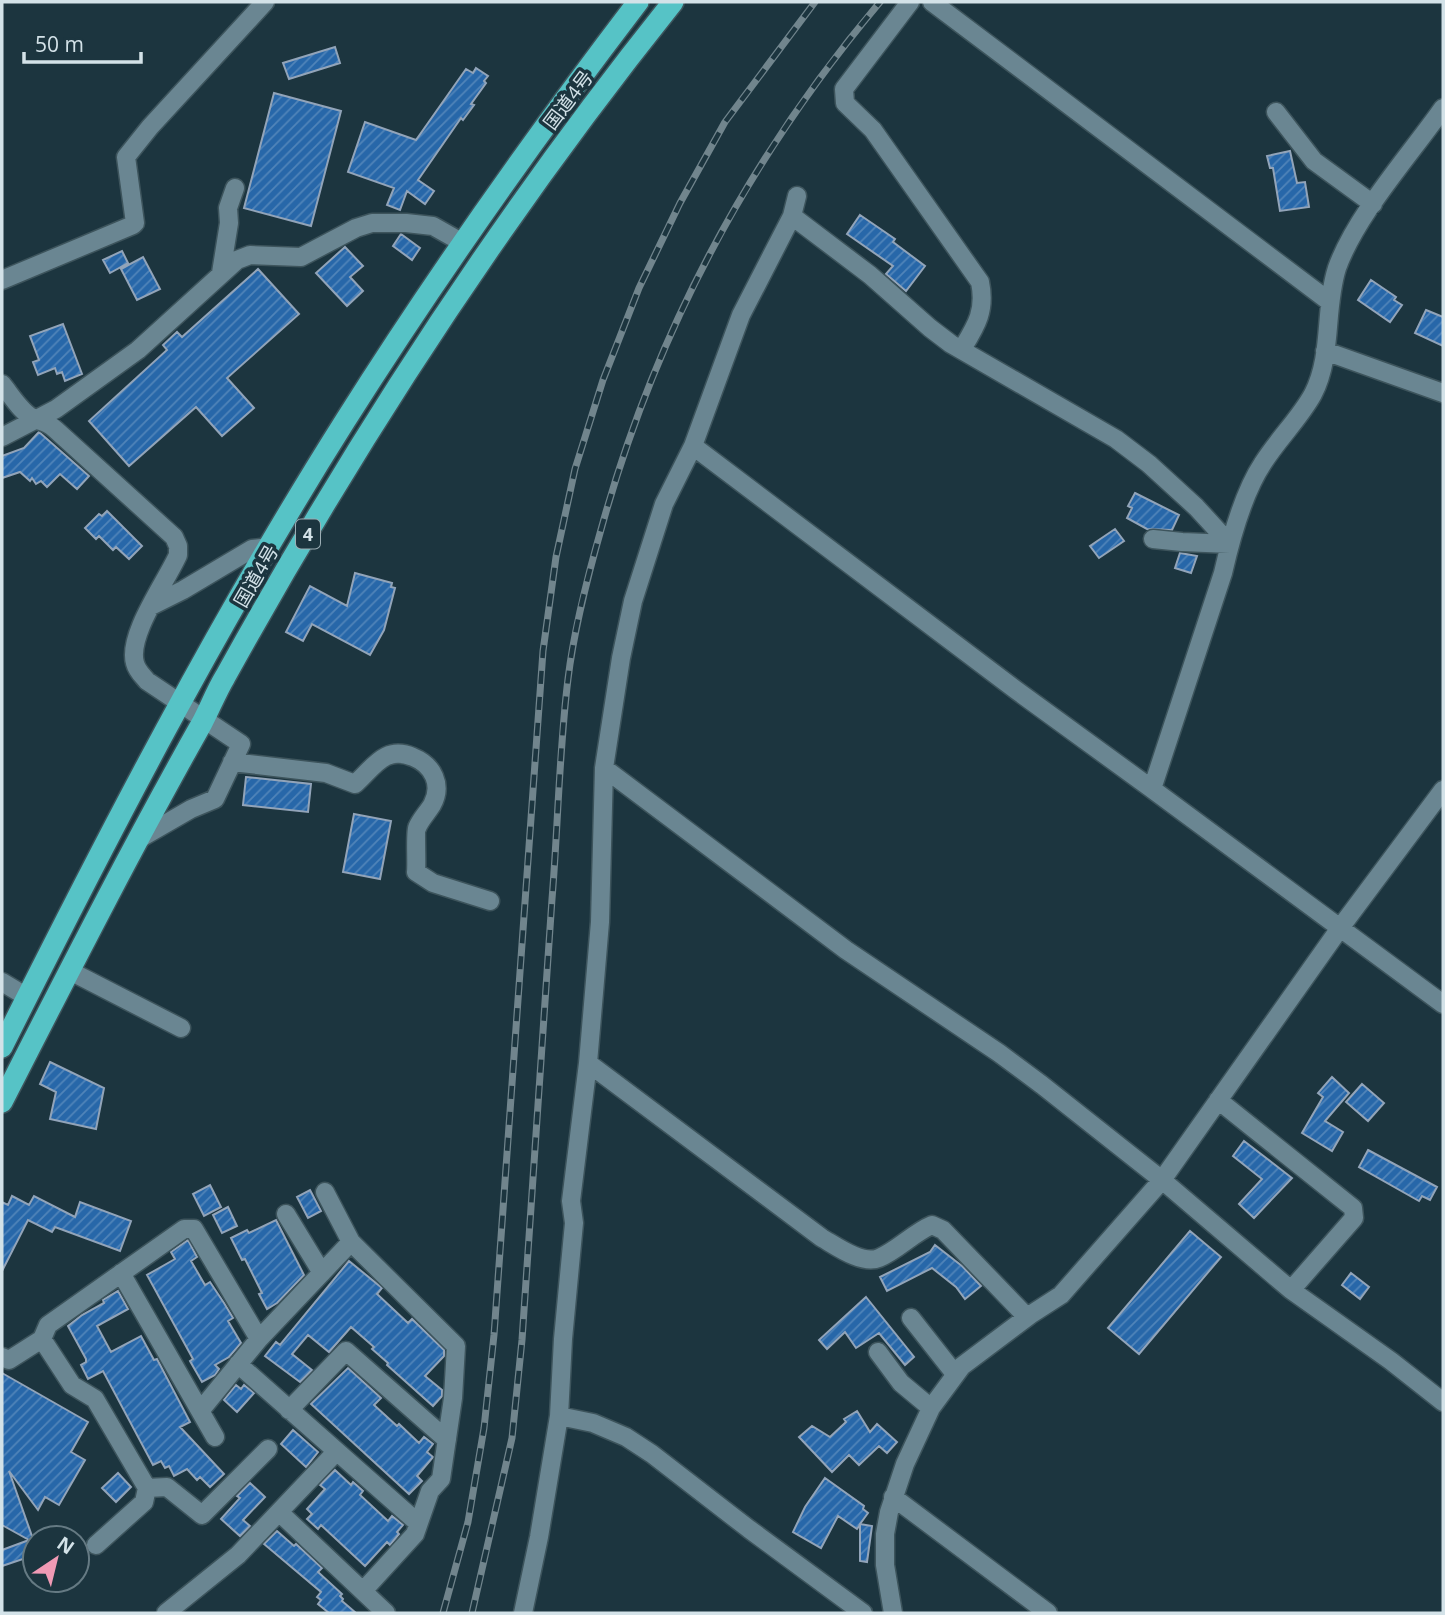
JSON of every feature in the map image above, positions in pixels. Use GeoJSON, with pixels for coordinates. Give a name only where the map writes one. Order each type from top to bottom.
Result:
{"type":"FeatureCollection","features":[{"type":"Feature","properties":{"kind":"highway","name":"国道4号"},"geometry":{"type":"LineString","coordinates":[[2,1047],[180,705],[269,547],[345,422],[463,243],[638,2]]}},
{"type":"Feature","properties":{"kind":"highway","name":"国道4号"},"geometry":{"type":"LineString","coordinates":[[2,1102],[223,680],[294,556],[440,322],[544,170],[673,2]]}},
{"type":"Feature","properties":{"kind":"street"},"geometry":{"type":"LineString","coordinates":[[2,279],[134,225],[126,157],[150,127],[265,2]]}},
{"type":"Feature","properties":{"kind":"street"},"geometry":{"type":"LineString","coordinates":[[910,2],[844,89],[845,103],[873,130],[981,282],[982,312],[962,349]]}},
{"type":"Feature","properties":{"kind":"street"},"geometry":{"type":"LineString","coordinates":[[932,2],[1330,302]]}},
{"type":"Feature","properties":{"kind":"street"},"geometry":{"type":"LineString","coordinates":[[1152,789],[1223,573],[1230,544],[1257,472],[1312,395],[1324,369],[1330,302],[1341,260],[1350,240],[1373,204],[1443,108]]}},
{"type":"Feature","properties":{"kind":"street"},"geometry":{"type":"LineString","coordinates":[[1276,112],[1314,161],[1373,204]]}},
{"type":"Feature","properties":{"kind":"street"},"geometry":{"type":"LineString","coordinates":[[221,273],[229,223],[228,208],[236,188]]}},
{"type":"Feature","properties":{"kind":"street"},"geometry":{"type":"LineString","coordinates":[[523,1613],[559,1416],[573,1223],[571,1200],[588,1063],[600,922],[604,768],[621,658],[633,601],[664,505],[693,446],[741,315],[792,216],[797,196]]}},
{"type":"Feature","properties":{"kind":"street"},"geometry":{"type":"LineString","coordinates":[[792,216],[870,275],[930,328],[1123,444],[1196,507],[1230,544]]}},
{"type":"Feature","properties":{"kind":"street"},"geometry":{"type":"LineString","coordinates":[[2,437],[56,409],[138,350],[237,260],[250,255],[301,257],[356,228],[372,223],[433,226],[463,243]]}},
{"type":"Feature","properties":{"kind":"street"},"geometry":{"type":"LineString","coordinates":[[1325,351],[1443,393]]}},
{"type":"Feature","properties":{"kind":"street"},"geometry":{"type":"LineString","coordinates":[[2,384],[18,405],[34,419],[46,421],[56,429],[170,531],[177,541],[178,555],[137,639],[134,662],[147,681],[241,744],[215,799],[139,839]]}},
{"type":"Feature","properties":{"kind":"street"},"geometry":{"type":"LineString","coordinates":[[693,446],[1016,690],[1443,1004]]}},
{"type":"Feature","properties":{"kind":"street"},"geometry":{"type":"LineString","coordinates":[[1153,539],[1230,544]]}},
{"type":"Feature","properties":{"kind":"street"},"geometry":{"type":"LineString","coordinates":[[151,606],[252,549],[269,547]]}},
{"type":"Feature","properties":{"kind":"street"},"geometry":{"type":"LineString","coordinates":[[232,762],[326,773],[355,784],[387,754],[401,753],[416,758],[431,768],[437,780],[434,802],[416,830],[416,872],[433,883],[490,901]]}},
{"type":"Feature","properties":{"kind":"street"},"geometry":{"type":"LineString","coordinates":[[604,768],[846,950],[999,1053],[1162,1180],[1291,1290],[1443,1402]]}},
{"type":"Feature","properties":{"kind":"street"},"geometry":{"type":"LineString","coordinates":[[892,1613],[885,1565],[885,1534],[893,1497],[931,1408],[955,1374],[976,1354],[1061,1295],[1162,1180],[1340,928],[1443,790]]}},
{"type":"Feature","properties":{"kind":"street"},"geometry":{"type":"LineString","coordinates":[[71,971],[181,1028]]}},
{"type":"Feature","properties":{"kind":"street"},"geometry":{"type":"LineString","coordinates":[[2,982],[27,997]]}},
{"type":"Feature","properties":{"kind":"street"},"geometry":{"type":"LineString","coordinates":[[588,1063],[811,1230],[846,1251],[878,1259],[919,1230],[932,1225],[943,1230],[1027,1317]]}},
{"type":"Feature","properties":{"kind":"street"},"geometry":{"type":"LineString","coordinates":[[1219,1100],[1353,1208],[1354,1218],[1291,1290]]}},
{"type":"Feature","properties":{"kind":"street"},"geometry":{"type":"LineString","coordinates":[[325,1192],[351,1242],[456,1346],[453,1398],[441,1479],[430,1491],[415,1534],[363,1591]]}},
{"type":"Feature","properties":{"kind":"street"},"geometry":{"type":"LineString","coordinates":[[286,1214],[322,1273]]}},
{"type":"Feature","properties":{"kind":"street"},"geometry":{"type":"LineString","coordinates":[[2,1357],[9,1360],[42,1339],[48,1325],[184,1229],[194,1229],[259,1339]]}},
{"type":"Feature","properties":{"kind":"street"},"geometry":{"type":"LineString","coordinates":[[200,1411],[259,1339],[351,1242]]}},
{"type":"Feature","properties":{"kind":"street"},"geometry":{"type":"LineString","coordinates":[[121,1273],[215,1437]]}},
{"type":"Feature","properties":{"kind":"street"},"geometry":{"type":"LineString","coordinates":[[911,1318],[955,1374]]}},
{"type":"Feature","properties":{"kind":"street"},"geometry":{"type":"LineString","coordinates":[[42,1339],[72,1385],[95,1399],[147,1488],[144,1502],[96,1545]]}},
{"type":"Feature","properties":{"kind":"street"},"geometry":{"type":"LineString","coordinates":[[289,1410],[346,1351],[447,1440]]}},
{"type":"Feature","properties":{"kind":"street"},"geometry":{"type":"LineString","coordinates":[[878,1352],[901,1382],[931,1408]]}},
{"type":"Feature","properties":{"kind":"street"},"geometry":{"type":"LineString","coordinates":[[238,1364],[418,1523]]}},
{"type":"Feature","properties":{"kind":"street"},"geometry":{"type":"LineString","coordinates":[[559,1416],[593,1423],[626,1437],[652,1454],[851,1610]]}},
{"type":"Feature","properties":{"kind":"street"},"geometry":{"type":"LineString","coordinates":[[147,1488],[167,1487],[202,1515],[268,1449]]}},
{"type":"Feature","properties":{"kind":"street"},"geometry":{"type":"LineString","coordinates":[[166,1613],[238,1555],[336,1452]]}},
{"type":"Feature","properties":{"kind":"street"},"geometry":{"type":"LineString","coordinates":[[893,1497],[1048,1613]]}},
{"type":"Feature","properties":{"kind":"street"},"geometry":{"type":"LineString","coordinates":[[279,1512],[386,1613]]}},
{"type":"Feature","properties":{"kind":"building"},"geometry":{"type":"Polygon","coordinates":[[[335,47],[340,63],[289,79],[283,63],[335,47]]]}},
{"type":"Feature","properties":{"kind":"building"},"geometry":{"type":"Polygon","coordinates":[[[476,68],[488,76],[484,81],[486,83],[471,104],[474,105],[463,120],[461,118],[418,180],[434,191],[425,204],[407,191],[400,210],[387,205],[394,188],[348,172],[365,122],[416,140],[466,69],[473,73],[476,68]]]}},
{"type":"Feature","properties":{"kind":"building"},"geometry":{"type":"Polygon","coordinates":[[[274,93],[341,111],[311,226],[244,208],[274,93]]]}},
{"type":"Feature","properties":{"kind":"building"},"geometry":{"type":"Polygon","coordinates":[[[1290,151],[1297,183],[1305,182],[1309,207],[1280,211],[1273,168],[1270,168],[1267,156],[1290,151]]]}},
{"type":"Feature","properties":{"kind":"building"},"geometry":{"type":"Polygon","coordinates":[[[860,215],[895,239],[893,242],[925,266],[906,291],[886,274],[893,266],[847,234],[860,215]]]}},
{"type":"Feature","properties":{"kind":"building"},"geometry":{"type":"Polygon","coordinates":[[[401,234],[420,248],[412,260],[393,246],[401,234]]]}},
{"type":"Feature","properties":{"kind":"building"},"geometry":{"type":"Polygon","coordinates":[[[345,247],[363,266],[350,277],[363,291],[347,306],[316,273],[345,247]]]}},
{"type":"Feature","properties":{"kind":"building"},"geometry":{"type":"Polygon","coordinates":[[[122,251],[128,263],[110,273],[103,260],[122,251]]]}},
{"type":"Feature","properties":{"kind":"building"},"geometry":{"type":"Polygon","coordinates":[[[143,257],[160,289],[137,300],[121,269],[143,257]]]}},
{"type":"Feature","properties":{"kind":"building"},"geometry":{"type":"Polygon","coordinates":[[[258,269],[299,314],[227,378],[254,408],[222,436],[196,407],[129,466],[89,421],[167,350],[163,345],[177,332],[182,337],[258,269]]]}},
{"type":"Feature","properties":{"kind":"building"},"geometry":{"type":"Polygon","coordinates":[[[1371,280],[1396,297],[1394,300],[1402,305],[1390,322],[1358,300],[1371,280]]]}},
{"type":"Feature","properties":{"kind":"building"},"geometry":{"type":"Polygon","coordinates":[[[1426,310],[1443,317],[1443,346],[1415,333],[1426,310]]]}},
{"type":"Feature","properties":{"kind":"building"},"geometry":{"type":"Polygon","coordinates":[[[63,324],[82,374],[65,381],[62,372],[57,374],[55,368],[38,375],[33,362],[39,360],[30,336],[63,324]]]}},
{"type":"Feature","properties":{"kind":"building"},"geometry":{"type":"Polygon","coordinates":[[[39,432],[89,476],[77,489],[60,474],[47,487],[41,481],[36,484],[32,478],[30,481],[20,472],[2,478],[2,456],[24,448],[39,432]]]}},
{"type":"Feature","properties":{"kind":"building"},"geometry":{"type":"Polygon","coordinates":[[[1135,493],[1179,515],[1172,530],[1147,529],[1127,518],[1132,508],[1128,506],[1135,493]]]}},
{"type":"Feature","properties":{"kind":"building"},"geometry":{"type":"Polygon","coordinates":[[[107,511],[142,546],[129,559],[116,547],[113,550],[99,536],[96,539],[85,528],[99,514],[102,516],[107,511]]]}},
{"type":"Feature","properties":{"kind":"building"},"geometry":{"type":"Polygon","coordinates":[[[1115,529],[1124,541],[1099,558],[1090,546],[1115,529]]]}},
{"type":"Feature","properties":{"kind":"building"},"geometry":{"type":"Polygon","coordinates":[[[1180,553],[1197,556],[1191,573],[1175,568],[1180,553]]]}},
{"type":"Feature","properties":{"kind":"building"},"geometry":{"type":"Polygon","coordinates":[[[355,573],[392,583],[391,587],[395,588],[384,630],[370,655],[312,624],[303,641],[286,632],[310,586],[347,606],[355,573]]]}},
{"type":"Feature","properties":{"kind":"building"},"geometry":{"type":"Polygon","coordinates":[[[246,777],[311,784],[308,812],[243,805],[246,777]]]}},
{"type":"Feature","properties":{"kind":"building"},"geometry":{"type":"Polygon","coordinates":[[[354,814],[391,821],[380,879],[343,872],[354,814]]]}},
{"type":"Feature","properties":{"kind":"building"},"geometry":{"type":"Polygon","coordinates":[[[50,1062],[104,1088],[96,1129],[50,1119],[56,1092],[40,1084],[50,1062]]]}},
{"type":"Feature","properties":{"kind":"building"},"geometry":{"type":"Polygon","coordinates":[[[1332,1077],[1349,1093],[1325,1121],[1343,1132],[1332,1151],[1302,1133],[1323,1097],[1318,1093],[1332,1077]]]}},
{"type":"Feature","properties":{"kind":"building"},"geometry":{"type":"Polygon","coordinates":[[[1362,1084],[1384,1103],[1368,1121],[1346,1102],[1362,1084]]]}},
{"type":"Feature","properties":{"kind":"building"},"geometry":{"type":"Polygon","coordinates":[[[1244,1141],[1292,1178],[1254,1218],[1239,1204],[1262,1179],[1233,1156],[1244,1141]]]}},
{"type":"Feature","properties":{"kind":"building"},"geometry":{"type":"Polygon","coordinates":[[[1368,1150],[1437,1187],[1430,1200],[1422,1196],[1419,1201],[1359,1167],[1368,1150]]]}},
{"type":"Feature","properties":{"kind":"building"},"geometry":{"type":"Polygon","coordinates":[[[210,1185],[221,1207],[204,1216],[193,1194],[210,1185]]]}},
{"type":"Feature","properties":{"kind":"building"},"geometry":{"type":"Polygon","coordinates":[[[310,1190],[321,1211],[308,1218],[297,1197],[310,1190]]]}},
{"type":"Feature","properties":{"kind":"building"},"geometry":{"type":"Polygon","coordinates":[[[12,1196],[29,1205],[34,1196],[75,1217],[80,1202],[131,1221],[120,1251],[55,1227],[52,1232],[28,1220],[2,1271],[2,1202],[8,1205],[12,1196]]]}},
{"type":"Feature","properties":{"kind":"building"},"geometry":{"type":"Polygon","coordinates":[[[228,1207],[237,1226],[222,1233],[213,1215],[228,1207]]]}},
{"type":"Feature","properties":{"kind":"building"},"geometry":{"type":"Polygon","coordinates":[[[276,1220],[304,1275],[277,1303],[267,1309],[245,1259],[242,1260],[231,1238],[276,1220]]]}},
{"type":"Feature","properties":{"kind":"building"},"geometry":{"type":"Polygon","coordinates":[[[1190,1231],[1221,1257],[1139,1354],[1108,1328],[1190,1231]]]}},
{"type":"Feature","properties":{"kind":"building"},"geometry":{"type":"Polygon","coordinates":[[[188,1240],[197,1257],[191,1261],[205,1285],[210,1282],[224,1303],[233,1318],[228,1321],[241,1343],[229,1357],[215,1365],[219,1369],[215,1375],[202,1382],[190,1361],[193,1359],[147,1275],[175,1259],[171,1252],[188,1240]]]}},
{"type":"Feature","properties":{"kind":"building"},"geometry":{"type":"Polygon","coordinates":[[[935,1245],[962,1266],[981,1286],[965,1299],[956,1287],[932,1268],[887,1291],[880,1277],[930,1252],[935,1245]]]}},
{"type":"Feature","properties":{"kind":"building"},"geometry":{"type":"Polygon","coordinates":[[[349,1261],[382,1288],[377,1294],[408,1323],[412,1319],[444,1350],[444,1356],[425,1376],[442,1390],[442,1396],[433,1406],[387,1365],[372,1349],[374,1347],[351,1327],[329,1352],[308,1335],[292,1354],[312,1370],[300,1382],[265,1356],[276,1342],[280,1345],[349,1261]]]}},
{"type":"Feature","properties":{"kind":"building"},"geometry":{"type":"Polygon","coordinates":[[[1351,1273],[1369,1287],[1360,1299],[1342,1285],[1351,1273]]]}},
{"type":"Feature","properties":{"kind":"building"},"geometry":{"type":"Polygon","coordinates":[[[118,1291],[128,1309],[97,1326],[111,1352],[141,1336],[154,1360],[157,1359],[190,1422],[180,1427],[224,1474],[210,1487],[200,1477],[197,1480],[187,1469],[174,1476],[169,1466],[165,1468],[161,1461],[153,1465],[103,1371],[88,1379],[81,1365],[86,1359],[68,1326],[118,1291]]]}},
{"type":"Feature","properties":{"kind":"building"},"geometry":{"type":"Polygon","coordinates":[[[866,1297],[914,1357],[905,1365],[879,1333],[856,1348],[845,1332],[827,1349],[819,1340],[866,1297]]]}},
{"type":"Feature","properties":{"kind":"building"},"geometry":{"type":"Polygon","coordinates":[[[348,1368],[381,1398],[374,1405],[397,1426],[399,1424],[419,1443],[424,1437],[433,1444],[427,1452],[433,1457],[417,1476],[422,1481],[409,1494],[311,1404],[348,1368]]]}},
{"type":"Feature","properties":{"kind":"building"},"geometry":{"type":"Polygon","coordinates":[[[2,1373],[88,1422],[71,1452],[85,1460],[59,1505],[45,1497],[38,1510],[9,1471],[28,1524],[21,1524],[21,1536],[2,1525],[2,1373]]]}},
{"type":"Feature","properties":{"kind":"building"},"geometry":{"type":"Polygon","coordinates":[[[236,1385],[241,1389],[244,1385],[254,1393],[237,1412],[224,1400],[236,1385]]]}},
{"type":"Feature","properties":{"kind":"building"},"geometry":{"type":"Polygon","coordinates":[[[857,1411],[870,1432],[877,1424],[897,1442],[887,1453],[879,1446],[859,1465],[849,1455],[832,1472],[799,1437],[812,1426],[830,1437],[846,1422],[844,1419],[857,1411]]]}},
{"type":"Feature","properties":{"kind":"building"},"geometry":{"type":"Polygon","coordinates":[[[293,1430],[318,1452],[306,1467],[281,1444],[293,1430]]]}},
{"type":"Feature","properties":{"kind":"building"},"geometry":{"type":"Polygon","coordinates":[[[335,1470],[351,1485],[353,1482],[363,1491],[360,1495],[388,1521],[392,1516],[403,1525],[390,1545],[387,1542],[365,1566],[321,1525],[318,1529],[307,1519],[312,1514],[307,1509],[325,1489],[320,1485],[335,1470]]]}},
{"type":"Feature","properties":{"kind":"building"},"geometry":{"type":"Polygon","coordinates":[[[118,1473],[131,1487],[116,1502],[102,1488],[118,1473]]]}},
{"type":"Feature","properties":{"kind":"building"},"geometry":{"type":"Polygon","coordinates":[[[825,1478],[864,1506],[863,1509],[868,1513],[860,1524],[872,1526],[867,1562],[860,1561],[860,1525],[857,1529],[838,1516],[821,1548],[793,1532],[805,1507],[825,1478]]]}},
{"type":"Feature","properties":{"kind":"building"},"geometry":{"type":"Polygon","coordinates":[[[250,1483],[265,1497],[243,1520],[250,1526],[240,1536],[221,1519],[250,1483]]]}},
{"type":"Feature","properties":{"kind":"building"},"geometry":{"type":"Polygon","coordinates":[[[277,1531],[322,1568],[318,1572],[342,1594],[342,1601],[356,1613],[329,1613],[318,1604],[321,1600],[317,1597],[321,1592],[264,1544],[277,1531]]]}},
{"type":"Feature","properties":{"kind":"building"},"geometry":{"type":"Polygon","coordinates":[[[21,1543],[21,1560],[2,1566],[2,1550],[21,1543]]]}},
{"type":"Feature","properties":{"kind":"railway"},"geometry":{"type":"LineString","coordinates":[[443,1613],[468,1522],[484,1428],[494,1335],[543,651],[556,557],[575,469],[603,380],[639,288],[680,203],[725,122],[815,2]]}},
{"type":"Feature","properties":{"kind":"railway"},"geometry":{"type":"LineString","coordinates":[[472,1613],[512,1438],[522,1340],[565,706],[571,660],[587,582],[624,454],[650,384],[712,249],[789,122],[880,2]]}}]}
